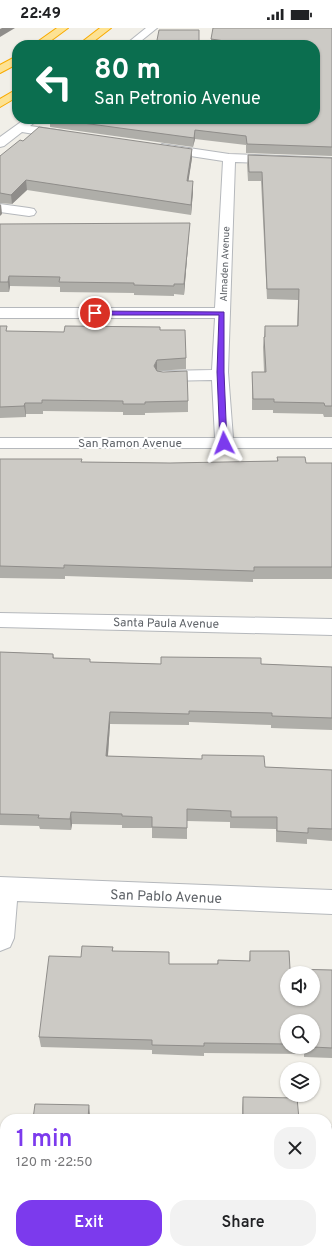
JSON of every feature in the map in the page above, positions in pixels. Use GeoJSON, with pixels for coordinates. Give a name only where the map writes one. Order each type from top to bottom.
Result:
{"type":"FeatureCollection","features":[{"type":"Feature","properties":{"kind":"highway"},"geometry":{"type":"LineString","coordinates":[[45,40],[63,28]]}},
{"type":"Feature","properties":{"kind":"highway"},"geometry":{"type":"LineString","coordinates":[[90,40],[106,28]]}},
{"type":"Feature","properties":{"kind":"highway"},"geometry":{"type":"LineString","coordinates":[[0,70],[12,62]]}},
{"type":"Feature","properties":{"kind":"highway"},"geometry":{"type":"LineString","coordinates":[[0,104],[12,96]]}},
{"type":"Feature","properties":{"kind":"street"},"geometry":{"type":"LineString","coordinates":[[136,40],[152,28]]}},
{"type":"Feature","properties":{"kind":"street"},"geometry":{"type":"LineString","coordinates":[[0,143],[25,124]]}},
{"type":"Feature","properties":{"kind":"street"},"geometry":{"type":"LineString","coordinates":[[20,128],[78,137]]}},
{"type":"Feature","properties":{"kind":"street"},"geometry":{"type":"LineString","coordinates":[[150,147],[229,158],[332,162]]}},
{"type":"Feature","properties":{"kind":"street","name":"Almaden Avenue"},"geometry":{"type":"LineString","coordinates":[[224,443],[221,375],[222,313],[229,158]]}},
{"type":"Feature","properties":{"kind":"street"},"geometry":{"type":"LineString","coordinates":[[0,208],[28,212]]}},
{"type":"Feature","properties":{"kind":"street"},"geometry":{"type":"LineString","coordinates":[[0,313],[222,313]]}},
{"type":"Feature","properties":{"kind":"street"},"geometry":{"type":"LineString","coordinates":[[163,376],[221,375]]}},
{"type":"Feature","properties":{"kind":"street","name":"San Ramon Avenue"},"geometry":{"type":"LineString","coordinates":[[0,443],[332,443]]}},
{"type":"Feature","properties":{"kind":"street","name":"Santa Paula Avenue"},"geometry":{"type":"LineString","coordinates":[[0,620],[332,627]]}},
{"type":"Feature","properties":{"kind":"street"},"geometry":{"type":"LineString","coordinates":[[0,938],[3,889]]}},
{"type":"Feature","properties":{"kind":"street","name":"San Pablo Avenue"},"geometry":{"type":"LineString","coordinates":[[3,889],[332,902]]}},
{"type":"Feature","properties":{"kind":"building"},"geometry":{"type":"Polygon","coordinates":[[[213,28],[332,28],[332,147],[247,144],[246,136],[195,130],[194,138],[90,124],[320,124],[320,40],[211,39],[213,28]]]}},
{"type":"Feature","properties":{"kind":"building"},"geometry":{"type":"Polygon","coordinates":[[[159,30],[199,30],[199,40],[157,40],[159,30]]]}},
{"type":"Feature","properties":{"kind":"building"},"geometry":{"type":"Polygon","coordinates":[[[39,127],[192,149],[187,181],[193,181],[191,205],[26,180],[11,195],[0,193],[0,156],[20,140],[23,141],[39,127]]]}},
{"type":"Feature","properties":{"kind":"building"},"geometry":{"type":"Polygon","coordinates":[[[248,155],[332,158],[332,406],[325,406],[324,403],[274,402],[274,399],[253,399],[252,372],[266,372],[264,337],[265,326],[298,326],[299,289],[267,289],[262,172],[249,172],[248,155]]]}},
{"type":"Feature","properties":{"kind":"building"},"geometry":{"type":"Polygon","coordinates":[[[190,223],[184,284],[174,284],[174,286],[134,285],[134,283],[59,282],[60,277],[9,276],[8,282],[0,282],[0,224],[190,223]]]}},
{"type":"Feature","properties":{"kind":"building"},"geometry":{"type":"Polygon","coordinates":[[[0,326],[7,326],[6,331],[64,332],[65,326],[160,327],[160,330],[185,330],[186,358],[157,360],[154,366],[157,371],[163,372],[187,371],[188,401],[123,404],[123,401],[42,400],[42,403],[25,403],[24,406],[0,407],[0,326]]]}},
{"type":"Feature","properties":{"kind":"building"},"geometry":{"type":"Polygon","coordinates":[[[277,457],[305,457],[306,463],[332,463],[332,567],[254,567],[254,571],[64,565],[64,568],[0,566],[0,459],[82,459],[81,462],[170,463],[278,461],[277,457]]]}},
{"type":"Feature","properties":{"kind":"building"},"geometry":{"type":"Polygon","coordinates":[[[0,652],[53,654],[53,658],[90,659],[90,662],[161,664],[161,657],[261,658],[261,664],[332,667],[332,718],[272,716],[272,713],[189,711],[189,714],[110,712],[106,756],[202,759],[202,755],[264,756],[265,767],[332,770],[332,829],[308,828],[308,833],[277,831],[277,817],[231,817],[231,811],[187,809],[187,828],[152,827],[152,817],[122,816],[122,814],[71,812],[70,819],[38,818],[39,815],[0,814],[0,652]]]}},
{"type":"Feature","properties":{"kind":"building"},"geometry":{"type":"Polygon","coordinates":[[[82,946],[113,947],[112,951],[169,952],[169,964],[218,964],[218,960],[250,961],[250,951],[289,951],[290,966],[280,966],[280,1006],[320,1006],[320,970],[332,970],[332,1048],[320,1047],[320,1014],[280,1014],[280,1044],[204,1043],[204,1046],[152,1045],[152,1040],[39,1037],[49,956],[81,957],[82,946]]]}},
{"type":"Feature","properties":{"kind":"building"},"geometry":{"type":"Polygon","coordinates":[[[243,1097],[280,1098],[280,1102],[297,1102],[299,1114],[243,1114],[243,1097]]]}},
{"type":"Feature","properties":{"kind":"building"},"geometry":{"type":"Polygon","coordinates":[[[35,1104],[89,1105],[88,1114],[34,1114],[35,1104]]]}},
{"type":"Feature","properties":{"kind":"route"},"geometry":{"type":"LineString","coordinates":[[95,313],[222,313],[220,372],[224,443]]}}]}
